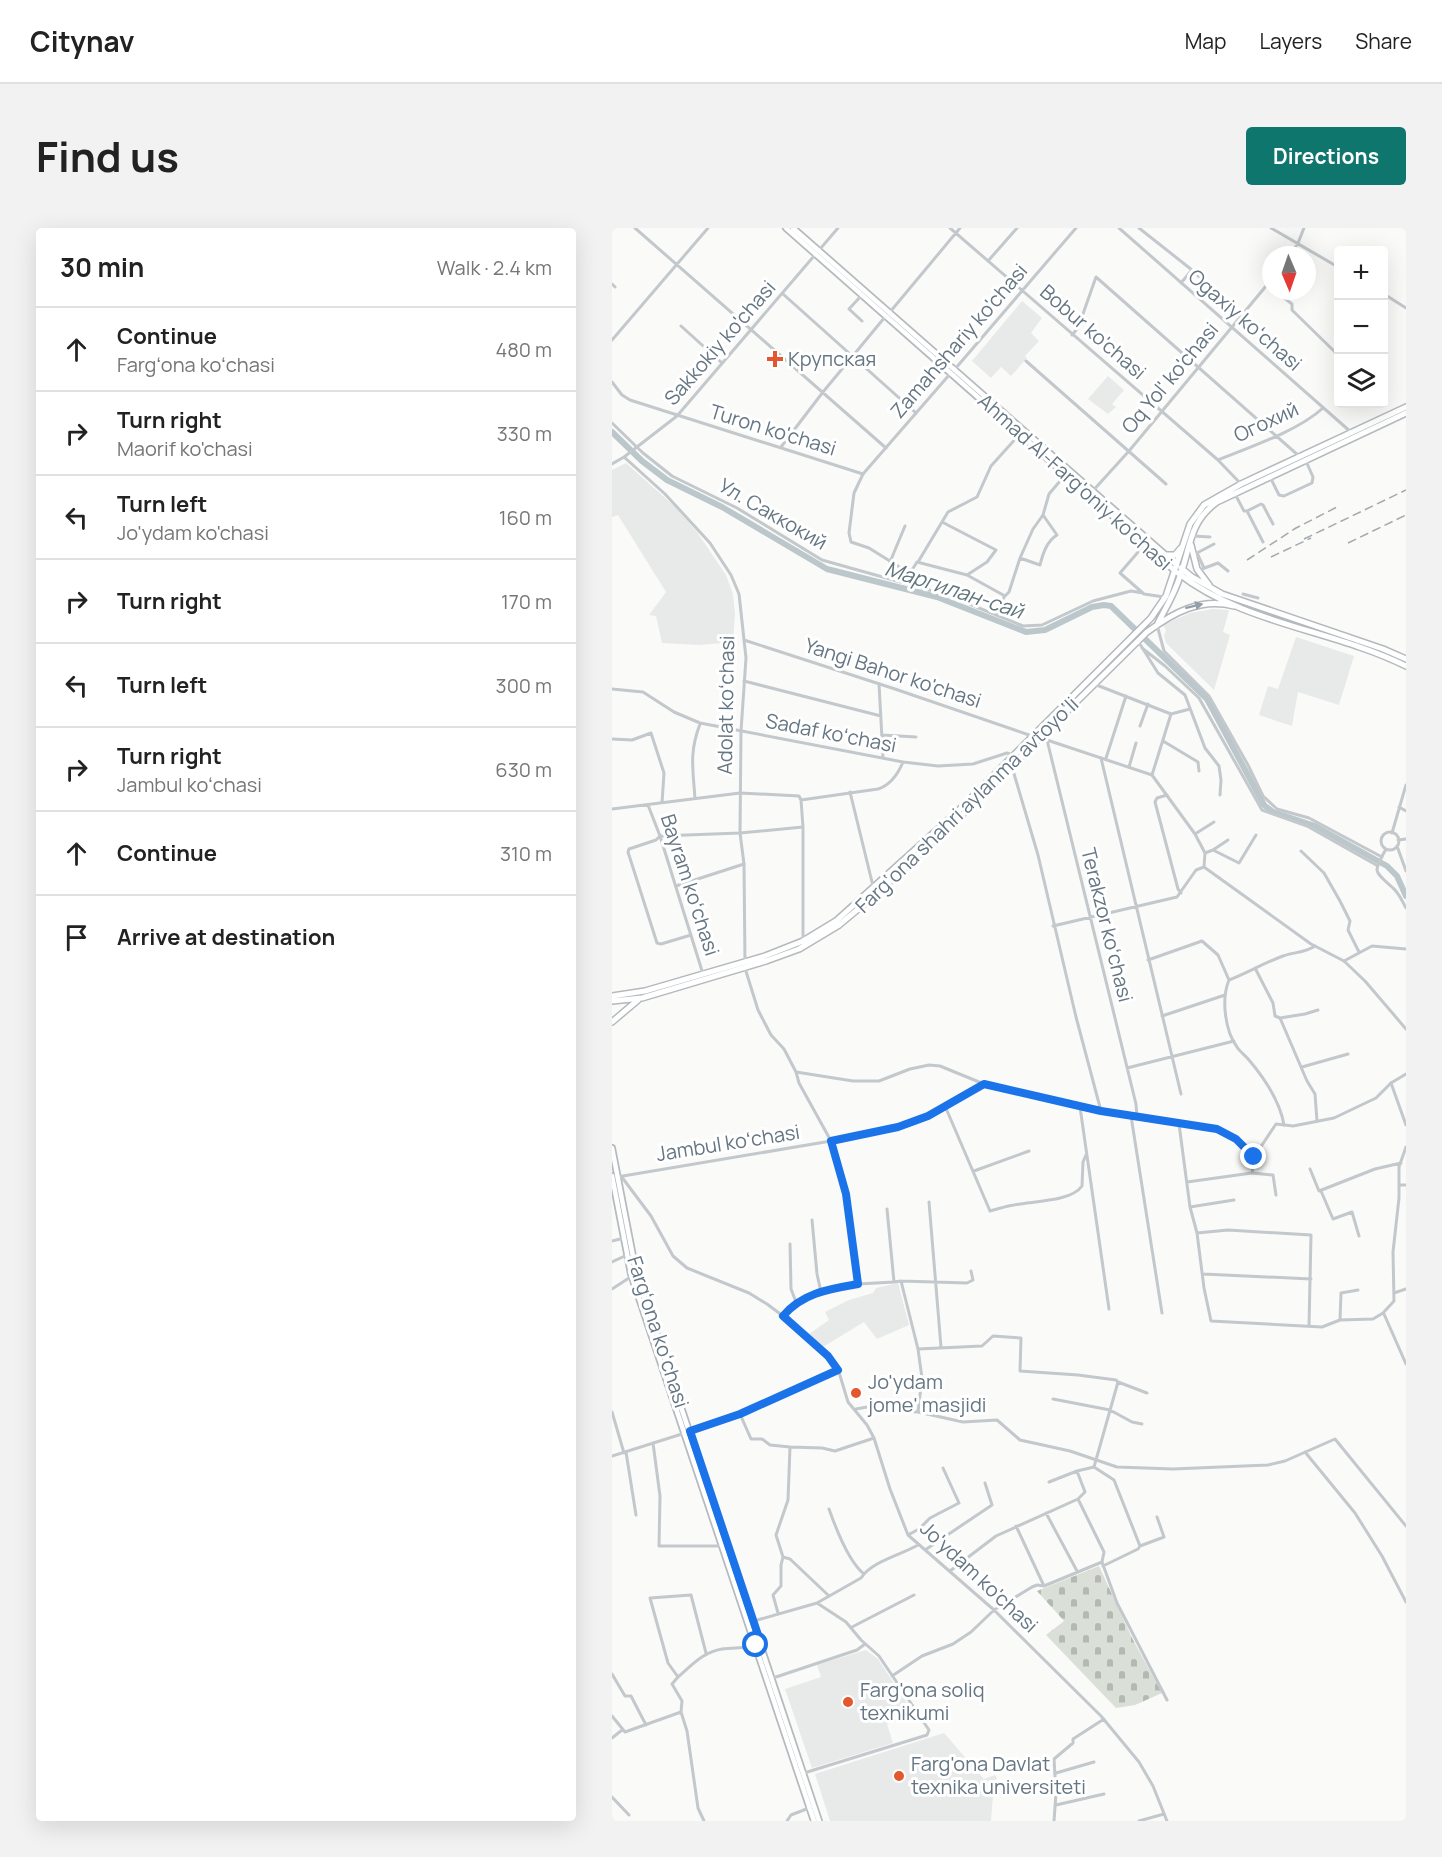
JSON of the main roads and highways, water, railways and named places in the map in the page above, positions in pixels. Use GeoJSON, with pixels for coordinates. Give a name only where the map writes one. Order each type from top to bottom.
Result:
{"type":"FeatureCollection","features":[{"type":"Feature","properties":{"kind":"highway"},"geometry":{"type":"LineString","coordinates":[[1157,625],[1182,573],[1191,536],[1197,522],[1207,510],[1243,487],[1270,477],[1406,407]]}},
{"type":"Feature","properties":{"kind":"highway"},"geometry":{"type":"LineString","coordinates":[[1136,638],[1165,598],[1190,524],[1204,505],[1406,414]]}},
{"type":"Feature","properties":{"kind":"highway"},"geometry":{"type":"LineString","coordinates":[[1191,536],[1192,556],[1214,591]]}},
{"type":"Feature","properties":{"kind":"highway"},"geometry":{"type":"LineString","coordinates":[[1166,555],[1175,555],[1182,547]]}},
{"type":"Feature","properties":{"kind":"highway"},"geometry":{"type":"LineString","coordinates":[[1176,568],[1182,573]]}},
{"type":"Feature","properties":{"kind":"highway","name":"Ahmad Al-Farg'oniy ko'chasi"},"geometry":{"type":"LineString","coordinates":[[1182,573],[1214,591],[1406,659]]}},
{"type":"Feature","properties":{"kind":"highway","name":"Ahmad Al-Farg'oniy ko'chasi"},"geometry":{"type":"LineString","coordinates":[[1182,573],[1234,606],[1381,655],[1406,666]]}},
{"type":"Feature","properties":{"kind":"highway"},"geometry":{"type":"LineString","coordinates":[[1136,638],[1178,611],[1192,606],[1217,603],[1234,606]]}},
{"type":"Feature","properties":{"kind":"highway","name":"Farg‘ona shahri aylanma avtoyo‘li"},"geometry":{"type":"LineString","coordinates":[[612,996],[636,993],[745,965],[803,941],[837,921],[1045,737],[1136,638]]}},
{"type":"Feature","properties":{"kind":"highway","name":"Farg‘ona shahri aylanma avtoyo‘li"},"geometry":{"type":"LineString","coordinates":[[612,1001],[642,998],[795,951],[831,931],[875,895],[1033,736],[1136,638]]}},
{"type":"Feature","properties":{"kind":"highway"},"geometry":{"type":"LineString","coordinates":[[612,1022],[642,998]]}},
{"type":"Feature","properties":{"kind":"main road","name":"Ahmad Al-Farg'oniy ko'chasi"},"geometry":{"type":"LineString","coordinates":[[786,228],[817,252],[1166,555],[1176,568]]}},
{"type":"Feature","properties":{"kind":"main road","name":"Ahmad Al-Farg'oniy ko'chasi"},"geometry":{"type":"LineString","coordinates":[[793,228],[863,294],[888,314]]}},
{"type":"Feature","properties":{"kind":"main road","name":"Ahmad Al-Farg'oniy ko'chasi"},"geometry":{"type":"LineString","coordinates":[[953,371],[1066,474],[1091,492],[1145,544],[1176,568]]}},
{"type":"Feature","properties":{"kind":"main road","name":"Fargʻona koʻchasi"},"geometry":{"type":"LineString","coordinates":[[612,1148],[636,1272],[723,1546],[819,1821]]}},
{"type":"Feature","properties":{"kind":"main road","name":"Fargʻona koʻchasi"},"geometry":{"type":"LineString","coordinates":[[617,1176],[624,1238],[632,1276],[754,1621],[759,1645],[773,1678],[814,1821]]}},
{"type":"Feature","properties":{"kind":"waterway","name":"Маргилан-сай"},"geometry":{"type":"LineString","coordinates":[[612,432],[642,461],[667,480],[722,507],[827,569],[937,597],[1026,632],[1045,630],[1092,607],[1111,606],[1207,699],[1264,805],[1273,812],[1315,826],[1387,866],[1397,876],[1406,896]]}},
{"type":"Feature","properties":{"kind":"railway"},"geometry":{"type":"LineString","coordinates":[[1304,539],[1406,490]]}},
{"type":"Feature","properties":{"kind":"railway"},"geometry":{"type":"LineString","coordinates":[[1247,560],[1296,528],[1337,507]]}},
{"type":"Feature","properties":{"kind":"railway"},"geometry":{"type":"LineString","coordinates":[[1348,543],[1406,515]]}},
{"type":"Feature","properties":{"kind":"railway"},"geometry":{"type":"LineString","coordinates":[[1271,557],[1311,538]]}},
{"type":"Feature","properties":{"kind":"place","name":"Крупская"},"geometry":{"type":"Point","coordinates":[775,359]}},
{"type":"Feature","properties":{"kind":"place","name":"Jo'ydam jome' masjidi"},"geometry":{"type":"Point","coordinates":[856,1393]}},
{"type":"Feature","properties":{"kind":"place","name":"Farg'ona soliq texnikumi"},"geometry":{"type":"Point","coordinates":[848,1702]}},
{"type":"Feature","properties":{"kind":"place","name":"Farg'ona Davlat texnika universiteti"},"geometry":{"type":"Point","coordinates":[899,1776]}}]}
